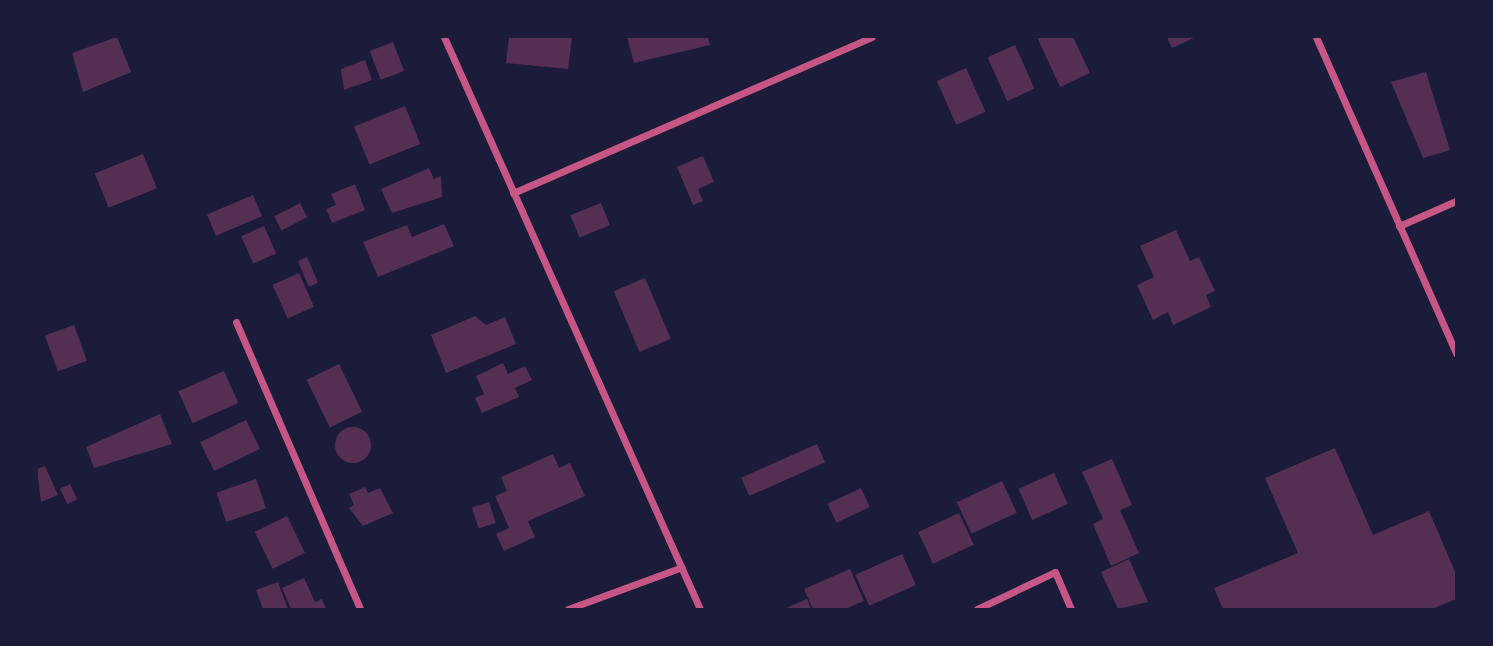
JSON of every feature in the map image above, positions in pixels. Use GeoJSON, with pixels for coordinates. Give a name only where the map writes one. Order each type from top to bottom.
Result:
{"type":"FeatureCollection","features":[{"type":"Feature","properties":{"kind":"street"},"geometry":{"type":"LineString","coordinates":[[444,37],[700,609]]}},
{"type":"Feature","properties":{"kind":"street"},"geometry":{"type":"LineString","coordinates":[[513,193],[871,37]]}},
{"type":"Feature","properties":{"kind":"street"},"geometry":{"type":"LineString","coordinates":[[1316,37],[1456,353]]}},
{"type":"Feature","properties":{"kind":"street"},"geometry":{"type":"LineString","coordinates":[[1399,226],[1456,201]]}},
{"type":"Feature","properties":{"kind":"street"},"geometry":{"type":"LineString","coordinates":[[236,321],[360,609]]}},
{"type":"Feature","properties":{"kind":"street"},"geometry":{"type":"LineString","coordinates":[[569,609],[682,567]]}},
{"type":"Feature","properties":{"kind":"street"},"geometry":{"type":"LineString","coordinates":[[977,609],[1055,572],[1071,609]]}},
{"type":"Feature","properties":{"kind":"building"},"geometry":{"type":"Polygon","coordinates":[[[117,37],[131,72],[83,92],[72,53],[117,37]]]}},
{"type":"Feature","properties":{"kind":"building"},"geometry":{"type":"Polygon","coordinates":[[[509,37],[572,37],[568,69],[506,63],[509,37]]]}},
{"type":"Feature","properties":{"kind":"building"},"geometry":{"type":"Polygon","coordinates":[[[627,37],[708,37],[710,45],[634,63],[627,37]]]}},
{"type":"Feature","properties":{"kind":"building"},"geometry":{"type":"Polygon","coordinates":[[[1037,37],[1073,37],[1090,73],[1060,87],[1037,37]]]}},
{"type":"Feature","properties":{"kind":"building"},"geometry":{"type":"Polygon","coordinates":[[[1167,37],[1196,37],[1172,48],[1167,37]]]}},
{"type":"Feature","properties":{"kind":"building"},"geometry":{"type":"Polygon","coordinates":[[[393,42],[404,71],[381,80],[370,51],[393,42]]]}},
{"type":"Feature","properties":{"kind":"building"},"geometry":{"type":"Polygon","coordinates":[[[1015,45],[1035,89],[1007,101],[988,57],[1015,45]]]}},
{"type":"Feature","properties":{"kind":"building"},"geometry":{"type":"Polygon","coordinates":[[[365,60],[372,80],[344,90],[341,69],[365,60]]]}},
{"type":"Feature","properties":{"kind":"building"},"geometry":{"type":"Polygon","coordinates":[[[966,68],[986,112],[956,125],[937,81],[966,68]]]}},
{"type":"Feature","properties":{"kind":"building"},"geometry":{"type":"Polygon","coordinates":[[[1426,72],[1450,150],[1423,158],[1391,82],[1426,72]]]}},
{"type":"Feature","properties":{"kind":"building"},"geometry":{"type":"Polygon","coordinates":[[[405,106],[420,144],[369,165],[354,127],[405,106]]]}},
{"type":"Feature","properties":{"kind":"building"},"geometry":{"type":"Polygon","coordinates":[[[143,154],[157,188],[109,208],[95,173],[143,154]]]}},
{"type":"Feature","properties":{"kind":"building"},"geometry":{"type":"Polygon","coordinates":[[[703,156],[714,182],[698,189],[703,201],[693,205],[677,167],[703,156]]]}},
{"type":"Feature","properties":{"kind":"building"},"geometry":{"type":"Polygon","coordinates":[[[429,168],[434,179],[441,176],[442,197],[392,213],[381,189],[429,168]]]}},
{"type":"Feature","properties":{"kind":"building"},"geometry":{"type":"Polygon","coordinates":[[[355,184],[365,210],[332,223],[326,209],[336,205],[331,194],[355,184]]]}},
{"type":"Feature","properties":{"kind":"building"},"geometry":{"type":"Polygon","coordinates":[[[253,195],[262,216],[216,236],[207,215],[253,195]]]}},
{"type":"Feature","properties":{"kind":"building"},"geometry":{"type":"Polygon","coordinates":[[[300,203],[307,217],[281,230],[274,216],[300,203]]]}},
{"type":"Feature","properties":{"kind":"building"},"geometry":{"type":"Polygon","coordinates":[[[601,203],[610,225],[579,238],[570,215],[601,203]]]}},
{"type":"Feature","properties":{"kind":"building"},"geometry":{"type":"Polygon","coordinates":[[[444,224],[454,246],[378,277],[363,242],[407,225],[412,237],[444,224]]]}},
{"type":"Feature","properties":{"kind":"building"},"geometry":{"type":"Polygon","coordinates":[[[264,226],[276,253],[253,264],[241,236],[264,226]]]}},
{"type":"Feature","properties":{"kind":"building"},"geometry":{"type":"Polygon","coordinates":[[[1176,230],[1190,261],[1199,257],[1215,291],[1206,295],[1211,307],[1173,325],[1168,312],[1153,320],[1137,285],[1154,277],[1140,246],[1176,230]]]}},
{"type":"Feature","properties":{"kind":"building"},"geometry":{"type":"Polygon","coordinates":[[[307,257],[318,283],[309,287],[298,261],[307,257]]]}},
{"type":"Feature","properties":{"kind":"building"},"geometry":{"type":"Polygon","coordinates":[[[299,273],[314,307],[288,319],[273,285],[299,273]]]}},
{"type":"Feature","properties":{"kind":"building"},"geometry":{"type":"Polygon","coordinates":[[[645,278],[671,339],[639,352],[614,291],[645,278]]]}},
{"type":"Feature","properties":{"kind":"building"},"geometry":{"type":"Polygon","coordinates":[[[475,316],[486,325],[505,317],[516,344],[446,373],[431,335],[475,316]]]}},
{"type":"Feature","properties":{"kind":"building"},"geometry":{"type":"Polygon","coordinates":[[[74,325],[87,361],[58,371],[45,336],[74,325]]]}},
{"type":"Feature","properties":{"kind":"building"},"geometry":{"type":"Polygon","coordinates":[[[503,363],[508,374],[525,366],[532,380],[515,388],[519,397],[482,413],[475,398],[484,394],[476,376],[503,363]]]}},
{"type":"Feature","properties":{"kind":"building"},"geometry":{"type":"Polygon","coordinates":[[[339,364],[362,412],[330,427],[307,380],[339,364]]]}},
{"type":"Feature","properties":{"kind":"building"},"geometry":{"type":"Polygon","coordinates":[[[224,371],[238,403],[193,423],[178,391],[224,371]]]}},
{"type":"Feature","properties":{"kind":"building"},"geometry":{"type":"Polygon","coordinates":[[[160,414],[172,444],[94,468],[86,447],[160,414]]]}},
{"type":"Feature","properties":{"kind":"building"},"geometry":{"type":"Polygon","coordinates":[[[246,420],[260,449],[214,471],[200,442],[246,420]]]}},
{"type":"Feature","properties":{"kind":"building"},"geometry":{"type":"Polygon","coordinates":[[[353,427],[366,432],[371,445],[366,458],[353,463],[340,458],[335,445],[340,432],[353,427]]]}},
{"type":"Feature","properties":{"kind":"building"},"geometry":{"type":"Polygon","coordinates":[[[817,444],[825,462],[749,496],[741,478],[817,444]]]}},
{"type":"Feature","properties":{"kind":"building"},"geometry":{"type":"Polygon","coordinates":[[[1335,448],[1373,535],[1429,511],[1456,574],[1456,599],[1432,609],[1223,609],[1214,588],[1298,553],[1265,478],[1335,448]]]}},
{"type":"Feature","properties":{"kind":"building"},"geometry":{"type":"Polygon","coordinates":[[[553,454],[559,468],[570,463],[585,496],[528,521],[535,537],[504,551],[496,534],[509,528],[495,496],[507,491],[501,477],[553,454]]]}},
{"type":"Feature","properties":{"kind":"building"},"geometry":{"type":"Polygon","coordinates":[[[1112,459],[1132,505],[1120,510],[1139,553],[1111,566],[1093,524],[1103,519],[1082,472],[1112,459]]]}},
{"type":"Feature","properties":{"kind":"building"},"geometry":{"type":"Polygon","coordinates":[[[45,466],[58,495],[41,502],[37,469],[45,466]]]}},
{"type":"Feature","properties":{"kind":"building"},"geometry":{"type":"Polygon","coordinates":[[[1054,473],[1068,504],[1032,520],[1018,489],[1054,473]]]}},
{"type":"Feature","properties":{"kind":"building"},"geometry":{"type":"Polygon","coordinates":[[[256,479],[266,508],[226,522],[216,493],[256,479]]]}},
{"type":"Feature","properties":{"kind":"building"},"geometry":{"type":"Polygon","coordinates":[[[1002,481],[1017,513],[971,534],[957,502],[1002,481]]]}},
{"type":"Feature","properties":{"kind":"building"},"geometry":{"type":"Polygon","coordinates":[[[70,484],[77,499],[67,504],[60,489],[70,484]]]}},
{"type":"Feature","properties":{"kind":"building"},"geometry":{"type":"Polygon","coordinates":[[[365,487],[368,493],[380,488],[393,513],[363,526],[349,508],[354,505],[349,494],[365,487]]]}},
{"type":"Feature","properties":{"kind":"building"},"geometry":{"type":"Polygon","coordinates":[[[861,488],[870,507],[836,523],[827,504],[861,488]]]}},
{"type":"Feature","properties":{"kind":"building"},"geometry":{"type":"Polygon","coordinates":[[[489,502],[496,523],[479,528],[472,508],[489,502]]]}},
{"type":"Feature","properties":{"kind":"building"},"geometry":{"type":"Polygon","coordinates":[[[959,513],[974,545],[933,564],[918,532],[959,513]]]}},
{"type":"Feature","properties":{"kind":"building"},"geometry":{"type":"Polygon","coordinates":[[[287,516],[305,553],[273,569],[255,532],[287,516]]]}},
{"type":"Feature","properties":{"kind":"building"},"geometry":{"type":"Polygon","coordinates":[[[902,554],[916,585],[869,606],[855,575],[902,554]]]}},
{"type":"Feature","properties":{"kind":"building"},"geometry":{"type":"Polygon","coordinates":[[[1129,559],[1148,602],[1118,609],[1101,572],[1129,559]]]}},
{"type":"Feature","properties":{"kind":"building"},"geometry":{"type":"Polygon","coordinates":[[[850,569],[864,601],[845,609],[813,609],[804,589],[850,569]]]}},
{"type":"Feature","properties":{"kind":"building"},"geometry":{"type":"Polygon","coordinates":[[[304,578],[315,602],[322,599],[326,609],[291,609],[282,588],[304,578]]]}},
{"type":"Feature","properties":{"kind":"building"},"geometry":{"type":"Polygon","coordinates":[[[278,582],[288,609],[263,609],[256,590],[278,582]]]}},
{"type":"Feature","properties":{"kind":"building"},"geometry":{"type":"Polygon","coordinates":[[[807,599],[811,609],[784,609],[807,599]]]}}]}
